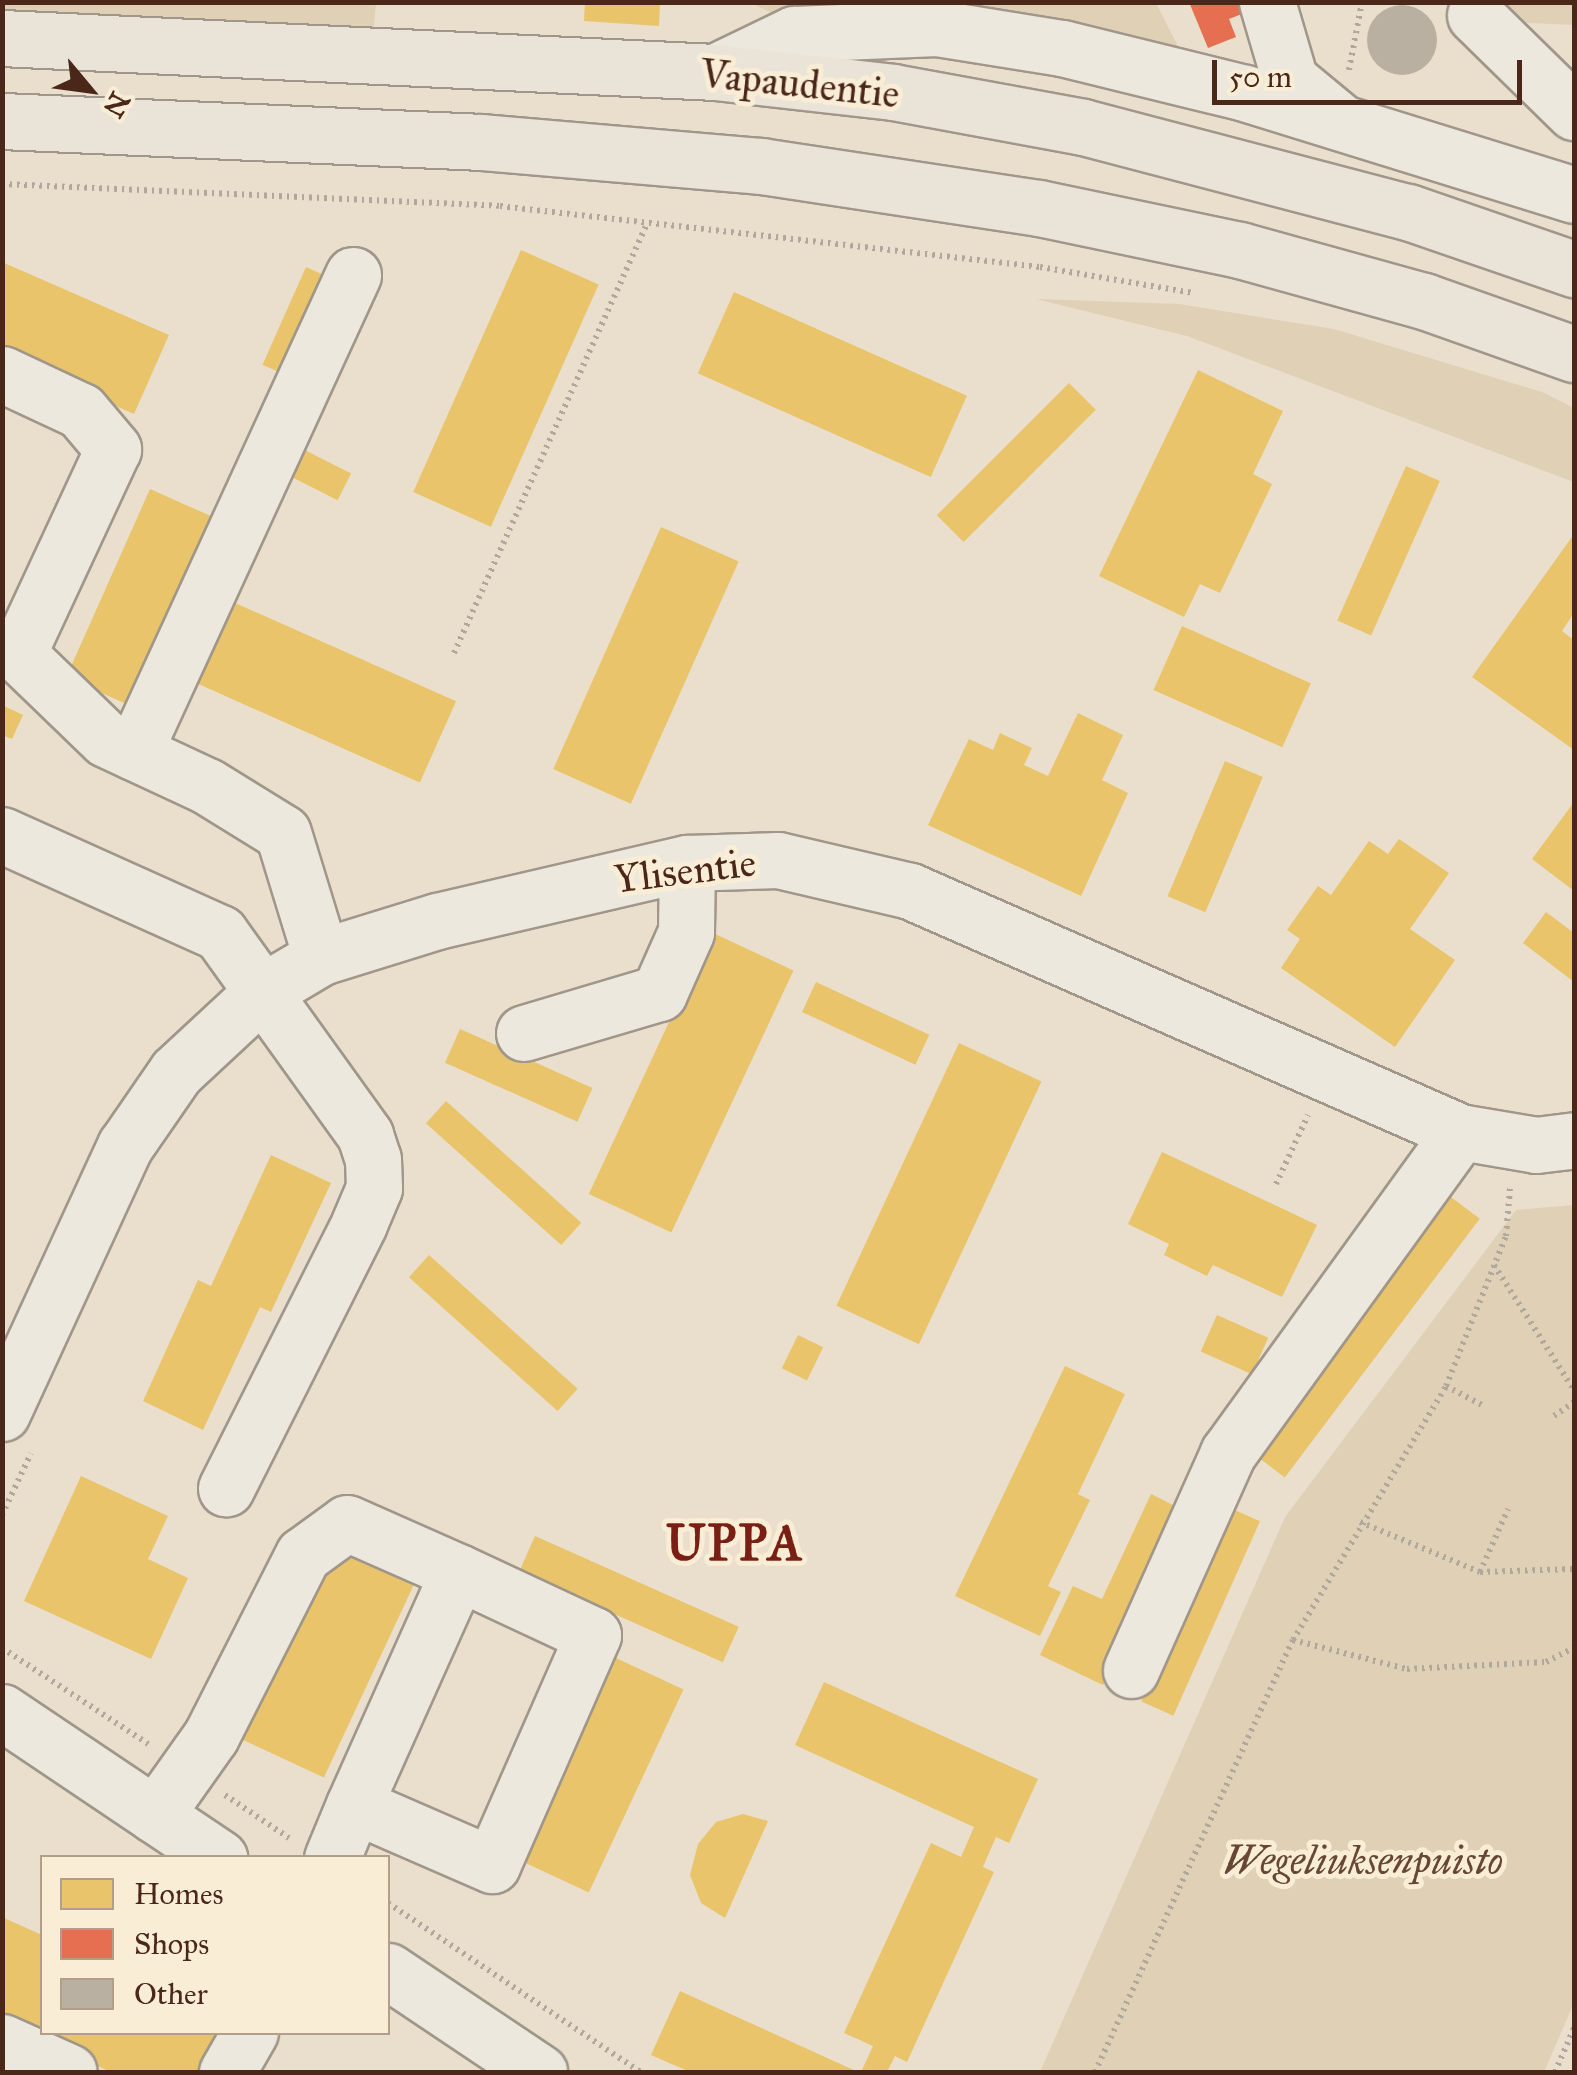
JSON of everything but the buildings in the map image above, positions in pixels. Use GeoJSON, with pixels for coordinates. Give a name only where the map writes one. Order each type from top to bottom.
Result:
{"type":"FeatureCollection","features":[{"type":"Feature","properties":{"kind":"main road","name":"Vapaudentie"},"geometry":{"type":"LineString","coordinates":[[2,38],[715,72],[893,92],[1083,127],[1408,212],[1574,269]]}},
{"type":"Feature","properties":{"kind":"main road"},"geometry":{"type":"LineString","coordinates":[[2,121],[481,142],[762,166],[1039,208],[1240,250],[1424,301],[1574,354]]}},
{"type":"Feature","properties":{"kind":"street"},"geometry":{"type":"LineString","coordinates":[[1266,2],[1290,80],[1338,120]]}},
{"type":"Feature","properties":{"kind":"street"},"geometry":{"type":"LineString","coordinates":[[1475,15],[1574,112]]}},
{"type":"Feature","properties":{"kind":"street"},"geometry":{"type":"LineString","coordinates":[[715,72],[794,34],[937,28],[1062,48],[1245,94],[1574,194]]}},
{"type":"Feature","properties":{"kind":"street"},"geometry":{"type":"LineString","coordinates":[[134,752],[353,275]]}},
{"type":"Feature","properties":{"kind":"street"},"geometry":{"type":"LineString","coordinates":[[2,374],[81,411],[112,449],[10,653],[106,739],[207,786],[283,833],[321,957]]}},
{"type":"Feature","properties":{"kind":"street"},"geometry":{"type":"LineString","coordinates":[[2,836],[220,934],[365,1135],[374,1188],[226,1488]]}},
{"type":"Feature","properties":{"kind":"street","name":"Ylisentie"},"geometry":{"type":"LineString","coordinates":[[19,1428],[125,1146],[176,1072],[262,992],[321,957],[528,895],[687,863],[778,860],[910,891],[1089,964],[1450,1146],[1536,1145],[1574,1140]]}},
{"type":"Feature","properties":{"kind":"street"},"geometry":{"type":"LineString","coordinates":[[524,1033],[659,993],[686,932],[687,863]]}},
{"type":"Feature","properties":{"kind":"street"},"geometry":{"type":"LineString","coordinates":[[1131,1670],[1228,1453],[1450,1146]]}},
{"type":"Feature","properties":{"kind":"street"},"geometry":{"type":"LineString","coordinates":[[156,1815],[211,1736],[303,1555],[347,1523],[593,1635],[492,1865],[354,1805]]}},
{"type":"Feature","properties":{"kind":"street"},"geometry":{"type":"LineString","coordinates":[[333,1855],[458,1572]]}},
{"type":"Feature","properties":{"kind":"street"},"geometry":{"type":"LineString","coordinates":[[2,1712],[215,1855]]}},
{"type":"Feature","properties":{"kind":"street"},"geometry":{"type":"LineString","coordinates":[[390,1972],[533,2071]]}},
{"type":"Feature","properties":{"kind":"street"},"geometry":{"type":"LineString","coordinates":[[227,2072],[248,2035]]}},
{"type":"Feature","properties":{"kind":"street"},"geometry":{"type":"LineString","coordinates":[[2,2042],[70,2072]]}},
{"type":"Feature","properties":{"kind":"path"},"geometry":{"type":"LineString","coordinates":[[1338,120],[1362,2]]}},
{"type":"Feature","properties":{"kind":"path"},"geometry":{"type":"LineString","coordinates":[[2,184],[500,206],[1040,267],[1212,296]]}},
{"type":"Feature","properties":{"kind":"path"},"geometry":{"type":"LineString","coordinates":[[454,653],[647,223]]}},
{"type":"Feature","properties":{"kind":"path"},"geometry":{"type":"LineString","coordinates":[[1276,1184],[1312,1105]]}},
{"type":"Feature","properties":{"kind":"path"},"geometry":{"type":"LineString","coordinates":[[1450,1146],[1510,1188],[1525,1188]]}},
{"type":"Feature","properties":{"kind":"path"},"geometry":{"type":"LineString","coordinates":[[1095,2072],[1293,1640],[1360,1522],[1446,1386],[1506,1236],[1510,1188]]}},
{"type":"Feature","properties":{"kind":"path"},"geometry":{"type":"LineString","coordinates":[[1494,1266],[1574,1390]]}},
{"type":"Feature","properties":{"kind":"path"},"geometry":{"type":"LineString","coordinates":[[1446,1386],[1484,1406]]}},
{"type":"Feature","properties":{"kind":"path"},"geometry":{"type":"LineString","coordinates":[[1554,1416],[1574,1402]]}},
{"type":"Feature","properties":{"kind":"path"},"geometry":{"type":"LineString","coordinates":[[2,1515],[19,1428]]}},
{"type":"Feature","properties":{"kind":"path"},"geometry":{"type":"LineString","coordinates":[[1480,1572],[1508,1509]]}},
{"type":"Feature","properties":{"kind":"path"},"geometry":{"type":"LineString","coordinates":[[1360,1522],[1480,1572],[1574,1569]]}},
{"type":"Feature","properties":{"kind":"path"},"geometry":{"type":"LineString","coordinates":[[1293,1640],[1407,1669],[1546,1662],[1574,1648]]}},
{"type":"Feature","properties":{"kind":"path"},"geometry":{"type":"LineString","coordinates":[[390,1903],[640,2072]]}},
{"type":"Feature","properties":{"kind":"path"},"geometry":{"type":"LineString","coordinates":[[1555,2072],[1574,2028]]}},
{"type":"Feature","properties":{"kind":"green space"},"geometry":{"type":"Polygon","coordinates":[[[2,3],[376,3],[373,36],[3,10],[2,3]]]}},
{"type":"Feature","properties":{"kind":"green space"},"geometry":{"type":"Polygon","coordinates":[[[751,3],[1156,3],[1188,66],[770,12],[751,3]]]}},
{"type":"Feature","properties":{"kind":"green space"},"geometry":{"type":"Polygon","coordinates":[[[1484,3],[1574,3],[1574,25],[1505,22],[1484,3]]]}},
{"type":"Feature","properties":{"kind":"green space"},"geometry":{"type":"Polygon","coordinates":[[[1036,299],[1179,304],[1334,329],[1542,392],[1574,408],[1574,482],[1187,336],[1036,299]]]}},
{"type":"Feature","properties":{"kind":"green space","name":"Wegeliuksenpuisto"},"geometry":{"type":"Polygon","coordinates":[[[1574,1205],[1574,2003],[1544,2072],[1040,2072],[1285,1517],[1516,1210],[1574,1205]]]}},
{"type":"Feature","properties":{"kind":"district","name":"UPPA"},"geometry":{"type":"Point","coordinates":[735,1544]}}]}
